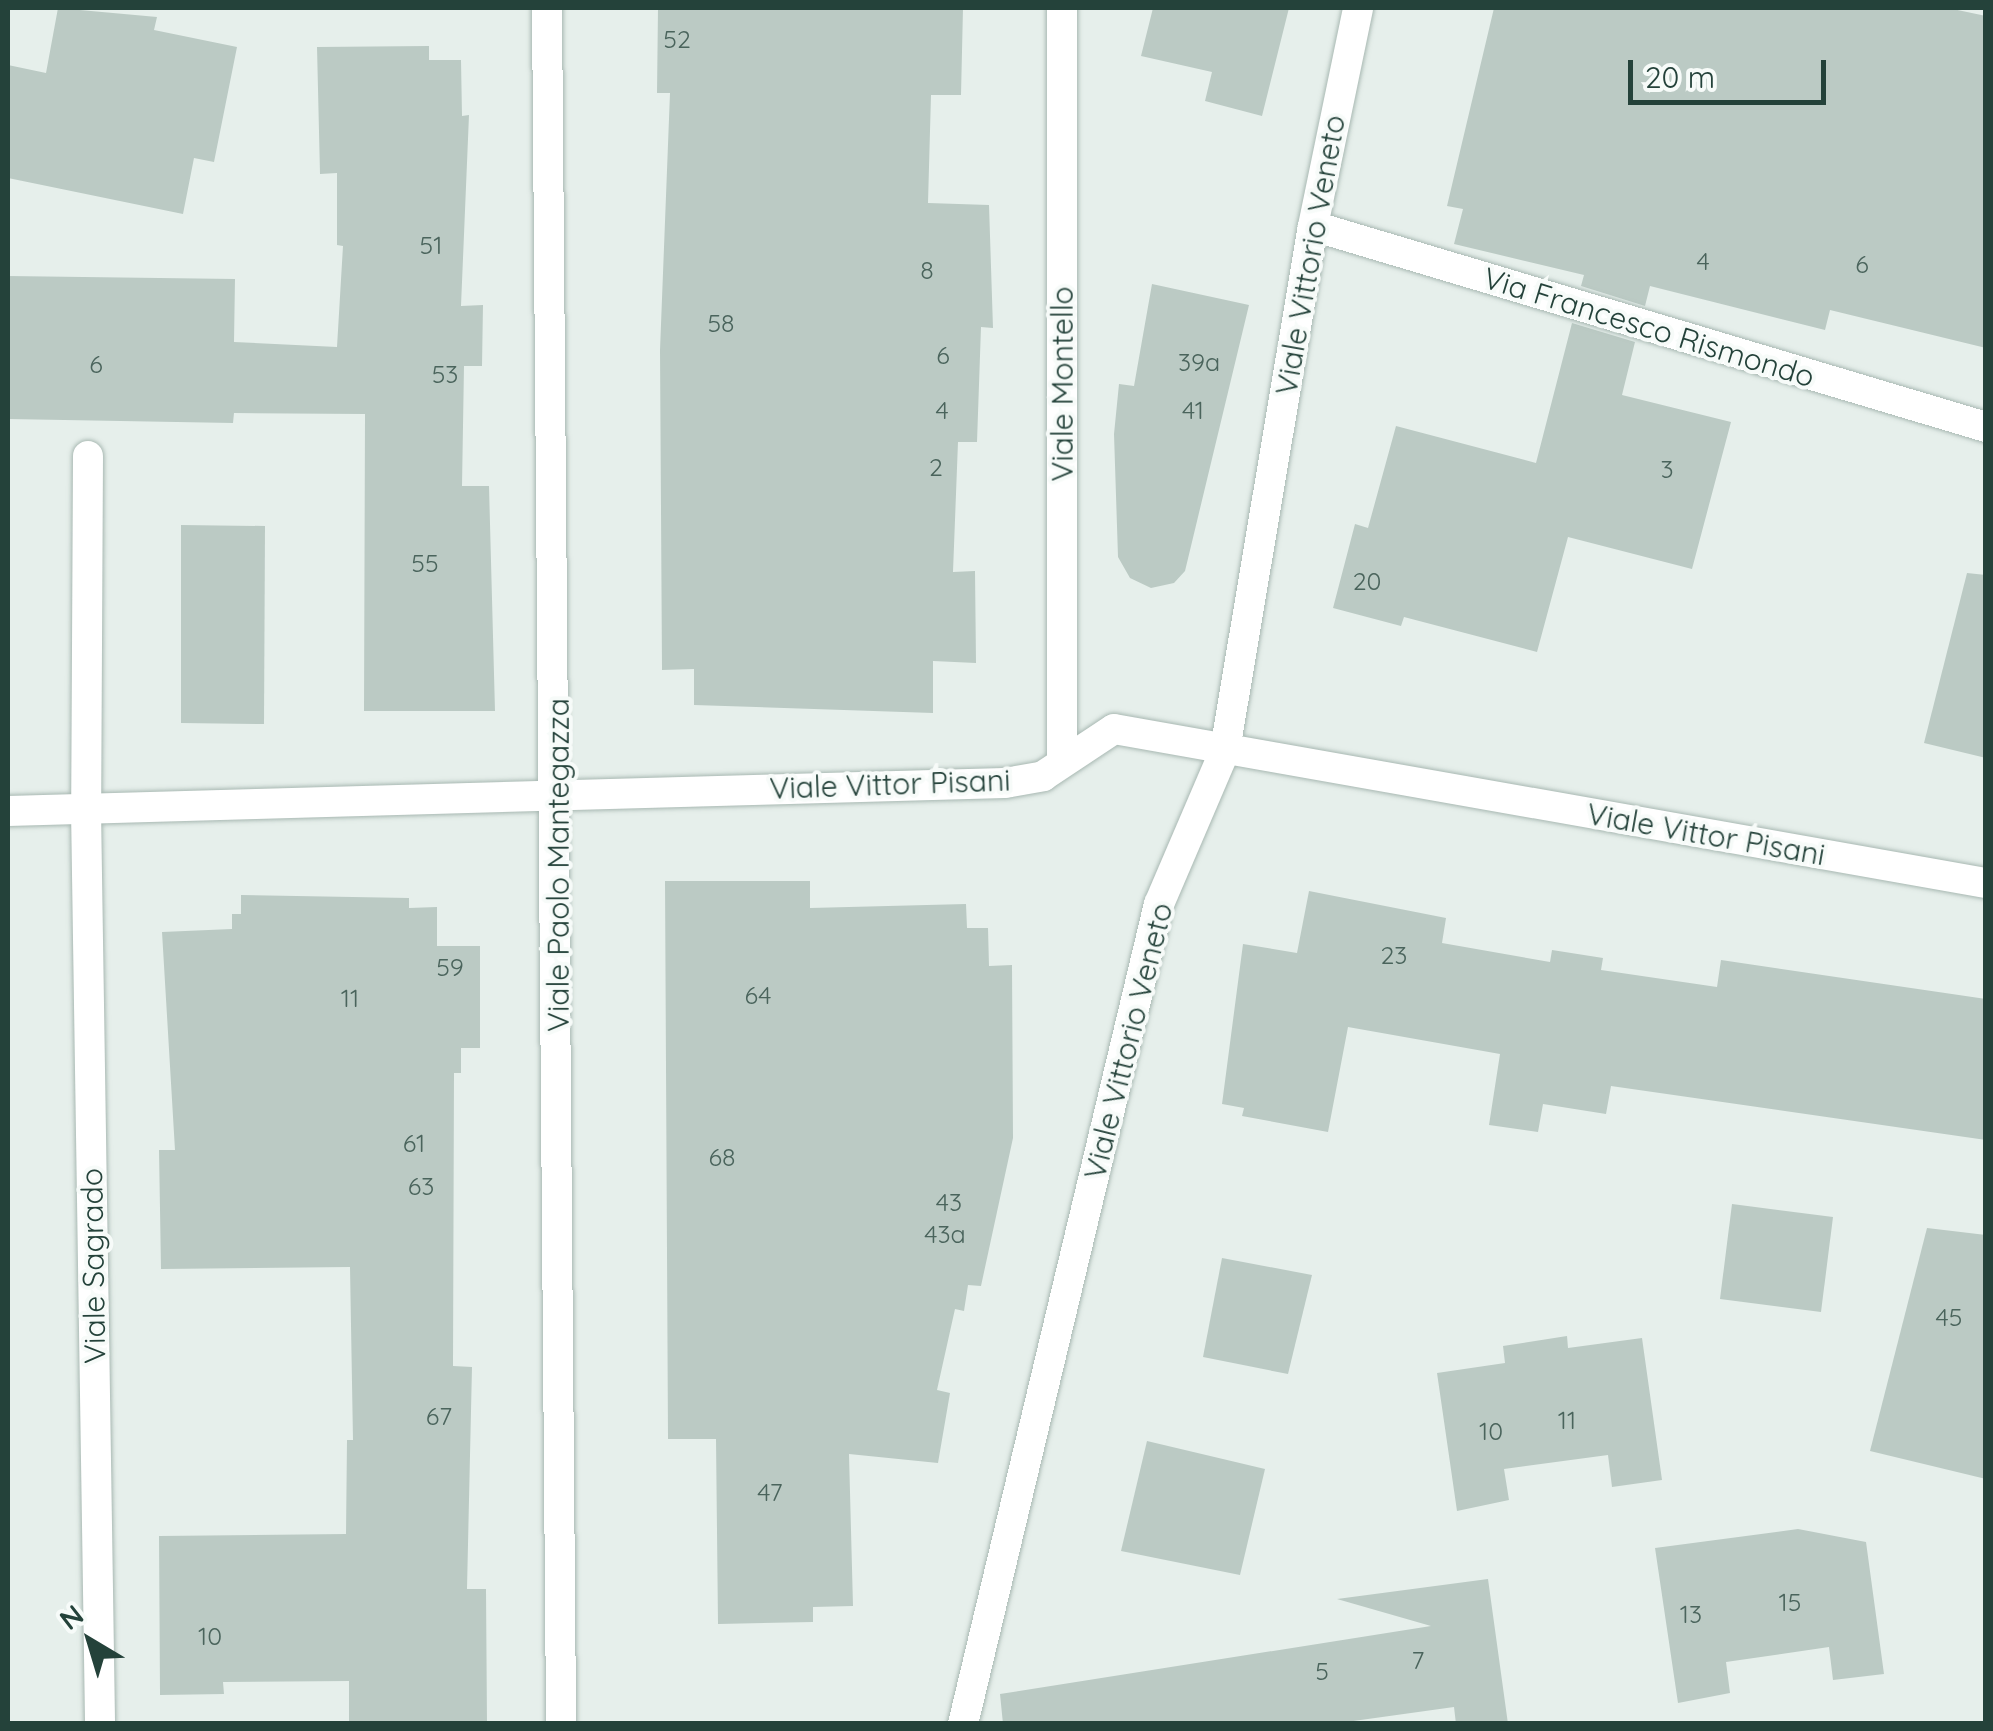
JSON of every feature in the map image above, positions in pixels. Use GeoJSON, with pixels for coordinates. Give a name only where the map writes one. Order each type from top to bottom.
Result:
{"type":"FeatureCollection","features":[{"type":"Feature","properties":{"kind":"street","name":"Viale Paolo Mantegazza"},"geometry":{"type":"LineString","coordinates":[[547,8],[558,795],[561,1724]]}},
{"type":"Feature","properties":{"kind":"street","name":"Viale Montello"},"geometry":{"type":"LineString","coordinates":[[1062,8],[1062,761]]}},
{"type":"Feature","properties":{"kind":"street","name":"Viale Vittorio Veneto"},"geometry":{"type":"LineString","coordinates":[[963,1724],[1159,904],[1226,750],[1312,226],[1358,8]]}},
{"type":"Feature","properties":{"kind":"street","name":"Via Francesco Rismondo"},"geometry":{"type":"LineString","coordinates":[[1312,226],[1986,427]]}},
{"type":"Feature","properties":{"kind":"street","name":"Viale Sagrado"},"geometry":{"type":"LineString","coordinates":[[88,456],[86,809],[100,1724]]}},
{"type":"Feature","properties":{"kind":"street","name":"Viale Vittor Pisani"},"geometry":{"type":"LineString","coordinates":[[8,811],[1004,782],[1043,776],[1114,729],[1986,882]]}},
{"type":"Feature","properties":{"kind":"building"},"geometry":{"type":"Polygon","coordinates":[[[58,8],[157,17],[154,30],[237,47],[214,162],[194,158],[183,214],[8,178],[8,65],[46,73],[58,8]]]}},
{"type":"Feature","properties":{"kind":"building"},"geometry":{"type":"Polygon","coordinates":[[[658,8],[963,8],[961,95],[931,95],[928,203],[989,205],[993,328],[981,327],[977,442],[958,442],[953,572],[975,571],[976,663],[933,661],[933,713],[694,705],[694,669],[662,670],[660,350],[670,93],[657,93],[658,8]]]}},
{"type":"Feature","properties":{"kind":"building"},"geometry":{"type":"Polygon","coordinates":[[[1153,8],[1289,8],[1262,116],[1205,101],[1212,72],[1141,56],[1153,8]]]}},
{"type":"Feature","properties":{"kind":"building"},"geometry":{"type":"Polygon","coordinates":[[[1494,8],[1948,8],[1986,16],[1986,348],[1830,310],[1825,330],[1650,286],[1645,306],[1581,286],[1584,275],[1454,244],[1463,209],[1447,206],[1494,8]]]}},
{"type":"Feature","properties":{"kind":"building"},"geometry":{"type":"Polygon","coordinates":[[[429,46],[429,60],[461,60],[462,116],[469,115],[461,306],[483,305],[482,366],[464,366],[462,486],[489,486],[495,711],[364,711],[365,414],[234,413],[233,423],[8,419],[8,276],[235,279],[234,342],[337,347],[343,246],[337,245],[337,173],[320,174],[317,47],[429,46]]]}},
{"type":"Feature","properties":{"kind":"building"},"geometry":{"type":"Polygon","coordinates":[[[1152,284],[1249,305],[1185,571],[1174,583],[1151,588],[1130,578],[1118,557],[1114,434],[1119,384],[1134,386],[1152,284]]]}},
{"type":"Feature","properties":{"kind":"building"},"geometry":{"type":"Polygon","coordinates":[[[1572,323],[1635,342],[1622,395],[1731,422],[1692,569],[1568,537],[1537,652],[1404,617],[1401,626],[1333,608],[1355,524],[1368,528],[1396,426],[1536,463],[1572,323]]]}},
{"type":"Feature","properties":{"kind":"building"},"geometry":{"type":"Polygon","coordinates":[[[181,525],[265,526],[264,724],[181,723],[181,525]]]}},
{"type":"Feature","properties":{"kind":"building"},"geometry":{"type":"Polygon","coordinates":[[[1967,573],[1986,575],[1986,758],[1924,743],[1967,573]]]}},
{"type":"Feature","properties":{"kind":"building"},"geometry":{"type":"Polygon","coordinates":[[[665,881],[810,881],[810,908],[966,904],[967,928],[988,928],[989,966],[1012,965],[1013,1138],[981,1286],[968,1285],[964,1311],[955,1309],[937,1390],[950,1393],[938,1463],[849,1454],[853,1606],[813,1607],[813,1622],[718,1624],[716,1439],[668,1439],[665,881]]]}},
{"type":"Feature","properties":{"kind":"building"},"geometry":{"type":"Polygon","coordinates":[[[1309,891],[1446,918],[1442,943],[1550,962],[1552,950],[1603,958],[1601,970],[1717,987],[1721,960],[1986,999],[1986,1140],[1611,1086],[1606,1114],[1543,1104],[1538,1132],[1489,1125],[1500,1054],[1348,1027],[1328,1132],[1242,1116],[1244,1108],[1222,1104],[1243,944],[1297,953],[1309,891]]]}},
{"type":"Feature","properties":{"kind":"building"},"geometry":{"type":"Polygon","coordinates":[[[241,895],[409,898],[409,908],[437,907],[437,946],[480,946],[480,1048],[461,1048],[461,1073],[454,1073],[453,1366],[472,1367],[467,1589],[486,1589],[487,1724],[349,1724],[349,1681],[223,1682],[224,1694],[160,1695],[159,1536],[346,1534],[347,1440],[353,1440],[350,1267],[161,1269],[159,1150],[175,1150],[162,932],[232,929],[232,914],[241,914],[241,895]]]}},
{"type":"Feature","properties":{"kind":"building"},"geometry":{"type":"Polygon","coordinates":[[[1732,1204],[1833,1217],[1821,1312],[1720,1299],[1732,1204]]]}},
{"type":"Feature","properties":{"kind":"building"},"geometry":{"type":"Polygon","coordinates":[[[1927,1228],[1986,1235],[1986,1479],[1870,1451],[1927,1228]]]}},
{"type":"Feature","properties":{"kind":"building"},"geometry":{"type":"Polygon","coordinates":[[[1222,1258],[1312,1275],[1288,1374],[1203,1357],[1222,1258]]]}},
{"type":"Feature","properties":{"kind":"building"},"geometry":{"type":"Polygon","coordinates":[[[1567,1336],[1568,1348],[1642,1338],[1662,1480],[1612,1487],[1608,1455],[1504,1469],[1509,1500],[1457,1511],[1437,1373],[1505,1363],[1503,1346],[1567,1336]]]}},
{"type":"Feature","properties":{"kind":"building"},"geometry":{"type":"Polygon","coordinates":[[[1147,1441],[1265,1469],[1240,1575],[1121,1551],[1147,1441]]]}},
{"type":"Feature","properties":{"kind":"building"},"geometry":{"type":"Polygon","coordinates":[[[1798,1529],[1866,1542],[1884,1674],[1833,1680],[1829,1647],[1726,1662],[1730,1693],[1678,1703],[1655,1548],[1798,1529]]]}},
{"type":"Feature","properties":{"kind":"building"},"geometry":{"type":"Polygon","coordinates":[[[1488,1579],[1508,1724],[1456,1724],[1454,1707],[1332,1724],[1003,1724],[1000,1694],[1431,1626],[1337,1599],[1488,1579]]]}}]}
